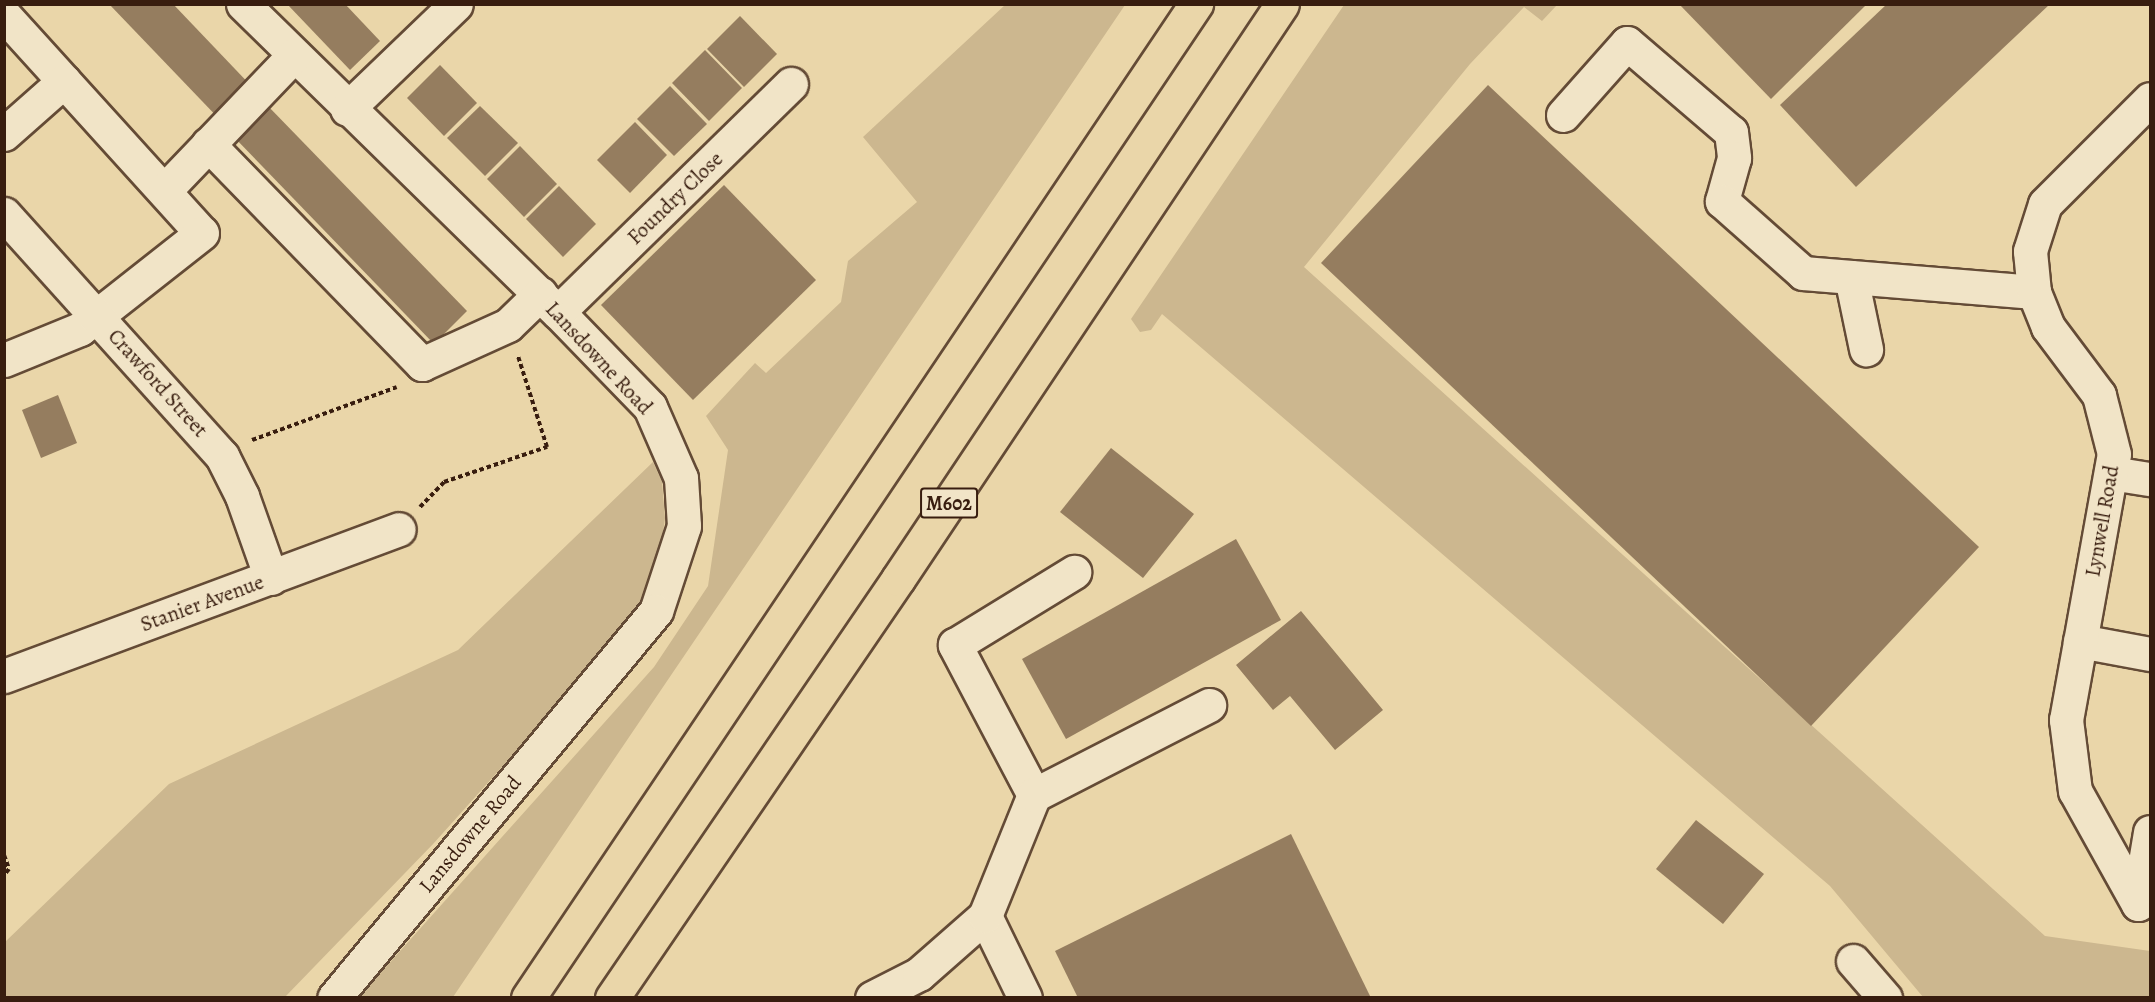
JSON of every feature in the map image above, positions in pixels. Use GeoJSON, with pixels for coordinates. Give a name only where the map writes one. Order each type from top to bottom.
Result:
{"type":"FeatureCollection","features":[{"type":"Feature","properties":{"kind":"highway"},"geometry":{"type":"LineString","coordinates":[[528,998],[1196,4]]}},
{"type":"Feature","properties":{"kind":"highway","name":"M602"},"geometry":{"type":"LineString","coordinates":[[612,998],[898,579],[1282,4]]}},
{"type":"Feature","properties":{"kind":"street","name":"Lansdowne Road"},"geometry":{"type":"LineString","coordinates":[[243,4],[347,109],[549,303],[650,407],[681,478],[684,526],[656,611],[334,998]]}},
{"type":"Feature","properties":{"kind":"street"},"geometry":{"type":"LineString","coordinates":[[347,109],[440,10]]}},
{"type":"Feature","properties":{"kind":"street"},"geometry":{"type":"LineString","coordinates":[[4,15],[165,190],[202,234],[97,315],[63,337],[4,360]]}},
{"type":"Feature","properties":{"kind":"street"},"geometry":{"type":"LineString","coordinates":[[1563,115],[1627,43],[1731,132],[1734,158],[1722,201],[1803,273],[2034,292]]}},
{"type":"Feature","properties":{"kind":"street"},"geometry":{"type":"LineString","coordinates":[[165,190],[294,55]]}},
{"type":"Feature","properties":{"kind":"street"},"geometry":{"type":"LineString","coordinates":[[4,134],[64,81]]}},
{"type":"Feature","properties":{"kind":"street","name":"Foundry Close"},"geometry":{"type":"LineString","coordinates":[[208,144],[422,364],[508,325],[549,303],[791,84]]}},
{"type":"Feature","properties":{"kind":"street","name":"Lynwell Road"},"geometry":{"type":"LineString","coordinates":[[2151,99],[2045,204],[2030,251],[2034,292],[2048,327],[2099,394],[2114,454],[2066,720],[2075,791],[2138,904],[2151,832]]}},
{"type":"Feature","properties":{"kind":"street","name":"Crawford Street"},"geometry":{"type":"LineString","coordinates":[[4,214],[222,456],[242,496],[271,578]]}},
{"type":"Feature","properties":{"kind":"street"},"geometry":{"type":"LineString","coordinates":[[1851,278],[1866,349]]}},
{"type":"Feature","properties":{"kind":"street"},"geometry":{"type":"LineString","coordinates":[[2111,473],[2151,479]]}},
{"type":"Feature","properties":{"kind":"street","name":"Stanier Avenue"},"geometry":{"type":"LineString","coordinates":[[4,676],[399,530]]}},
{"type":"Feature","properties":{"kind":"street"},"geometry":{"type":"LineString","coordinates":[[1034,795],[956,645],[1074,572]]}},
{"type":"Feature","properties":{"kind":"street"},"geometry":{"type":"LineString","coordinates":[[2080,641],[2151,654]]}},
{"type":"Feature","properties":{"kind":"street"},"geometry":{"type":"LineString","coordinates":[[872,998],[924,986],[985,916],[1034,795],[1209,705]]}},
{"type":"Feature","properties":{"kind":"street"},"geometry":{"type":"LineString","coordinates":[[985,916],[1024,998]]}},
{"type":"Feature","properties":{"kind":"street"},"geometry":{"type":"LineString","coordinates":[[1853,961],[1885,998]]}},
{"type":"Feature","properties":{"kind":"path"},"geometry":{"type":"LineString","coordinates":[[399,530],[444,482],[547,447],[514,344]]}},
{"type":"Feature","properties":{"kind":"path"},"geometry":{"type":"LineString","coordinates":[[222,456],[262,435],[404,384]]}},
{"type":"Feature","properties":{"kind":"path"},"geometry":{"type":"LineString","coordinates":[[4,855],[9,869],[4,875]]}},
{"type":"Feature","properties":{"kind":"shaded area"},"geometry":{"type":"Polygon","coordinates":[[[1005,5],[1125,5],[453,997],[359,997],[654,667],[708,586],[728,450],[706,416],[755,363],[766,373],[841,302],[848,261],[917,202],[863,137],[1005,5]]]}},
{"type":"Feature","properties":{"kind":"shaded area"},"geometry":{"type":"Polygon","coordinates":[[[1344,5],[1557,5],[1542,21],[1524,7],[1470,64],[1304,267],[2045,936],[2150,951],[2150,997],[1923,997],[1830,886],[1162,314],[1151,330],[1140,332],[1131,319],[1344,5]]]}},
{"type":"Feature","properties":{"kind":"shaded area"},"geometry":{"type":"Polygon","coordinates":[[[653,462],[662,482],[665,518],[659,563],[630,624],[434,843],[285,997],[5,998],[5,942],[169,784],[458,650],[653,462]]]}},
{"type":"Feature","properties":{"kind":"building"},"geometry":{"type":"Polygon","coordinates":[[[109,4],[173,4],[257,92],[224,124],[109,4]]]}},
{"type":"Feature","properties":{"kind":"building"},"geometry":{"type":"Polygon","coordinates":[[[287,4],[345,4],[380,41],[350,70],[287,4]]]}},
{"type":"Feature","properties":{"kind":"building"},"geometry":{"type":"Polygon","coordinates":[[[1679,4],[1867,4],[1771,99],[1679,4]]]}},
{"type":"Feature","properties":{"kind":"building"},"geometry":{"type":"Polygon","coordinates":[[[1887,4],[2050,4],[1856,187],[1780,105],[1887,4]]]}},
{"type":"Feature","properties":{"kind":"building"},"geometry":{"type":"Polygon","coordinates":[[[740,16],[777,54],[744,87],[707,49],[740,16]]]}},
{"type":"Feature","properties":{"kind":"building"},"geometry":{"type":"Polygon","coordinates":[[[705,50],[742,88],[709,121],[672,83],[705,50]]]}},
{"type":"Feature","properties":{"kind":"building"},"geometry":{"type":"Polygon","coordinates":[[[440,65],[477,103],[444,136],[407,98],[440,65]]]}},
{"type":"Feature","properties":{"kind":"building"},"geometry":{"type":"Polygon","coordinates":[[[1488,85],[1979,547],[1811,726],[1321,263],[1488,85]]]}},
{"type":"Feature","properties":{"kind":"building"},"geometry":{"type":"Polygon","coordinates":[[[670,86],[707,124],[674,156],[637,119],[670,86]]]}},
{"type":"Feature","properties":{"kind":"building"},"geometry":{"type":"Polygon","coordinates":[[[266,104],[467,311],[434,344],[233,136],[266,104]]]}},
{"type":"Feature","properties":{"kind":"building"},"geometry":{"type":"Polygon","coordinates":[[[480,106],[518,143],[485,176],[447,138],[480,106]]]}},
{"type":"Feature","properties":{"kind":"building"},"geometry":{"type":"Polygon","coordinates":[[[635,122],[667,155],[630,193],[597,160],[635,122]]]}},
{"type":"Feature","properties":{"kind":"building"},"geometry":{"type":"Polygon","coordinates":[[[520,146],[557,184],[524,217],[487,179],[520,146]]]}},
{"type":"Feature","properties":{"kind":"building"},"geometry":{"type":"Polygon","coordinates":[[[724,185],[816,280],[693,400],[601,305],[724,185]]]}},
{"type":"Feature","properties":{"kind":"building"},"geometry":{"type":"Polygon","coordinates":[[[559,186],[596,224],[563,257],[526,219],[559,186]]]}},
{"type":"Feature","properties":{"kind":"building"},"geometry":{"type":"Polygon","coordinates":[[[58,395],[77,443],[41,458],[22,410],[58,395]]]}},
{"type":"Feature","properties":{"kind":"building"},"geometry":{"type":"Polygon","coordinates":[[[1111,448],[1194,514],[1143,578],[1060,512],[1111,448]]]}},
{"type":"Feature","properties":{"kind":"building"},"geometry":{"type":"Polygon","coordinates":[[[1236,539],[1281,620],[1066,739],[1022,659],[1236,539]]]}},
{"type":"Feature","properties":{"kind":"building"},"geometry":{"type":"Polygon","coordinates":[[[1301,611],[1383,710],[1335,750],[1290,696],[1273,710],[1236,665],[1301,611]]]}},
{"type":"Feature","properties":{"kind":"building"},"geometry":{"type":"Polygon","coordinates":[[[1696,820],[1764,874],[1723,924],[1656,869],[1696,820]]]}},
{"type":"Feature","properties":{"kind":"building"},"geometry":{"type":"Polygon","coordinates":[[[1291,834],[1371,998],[1078,998],[1055,951],[1291,834]]]}}]}
